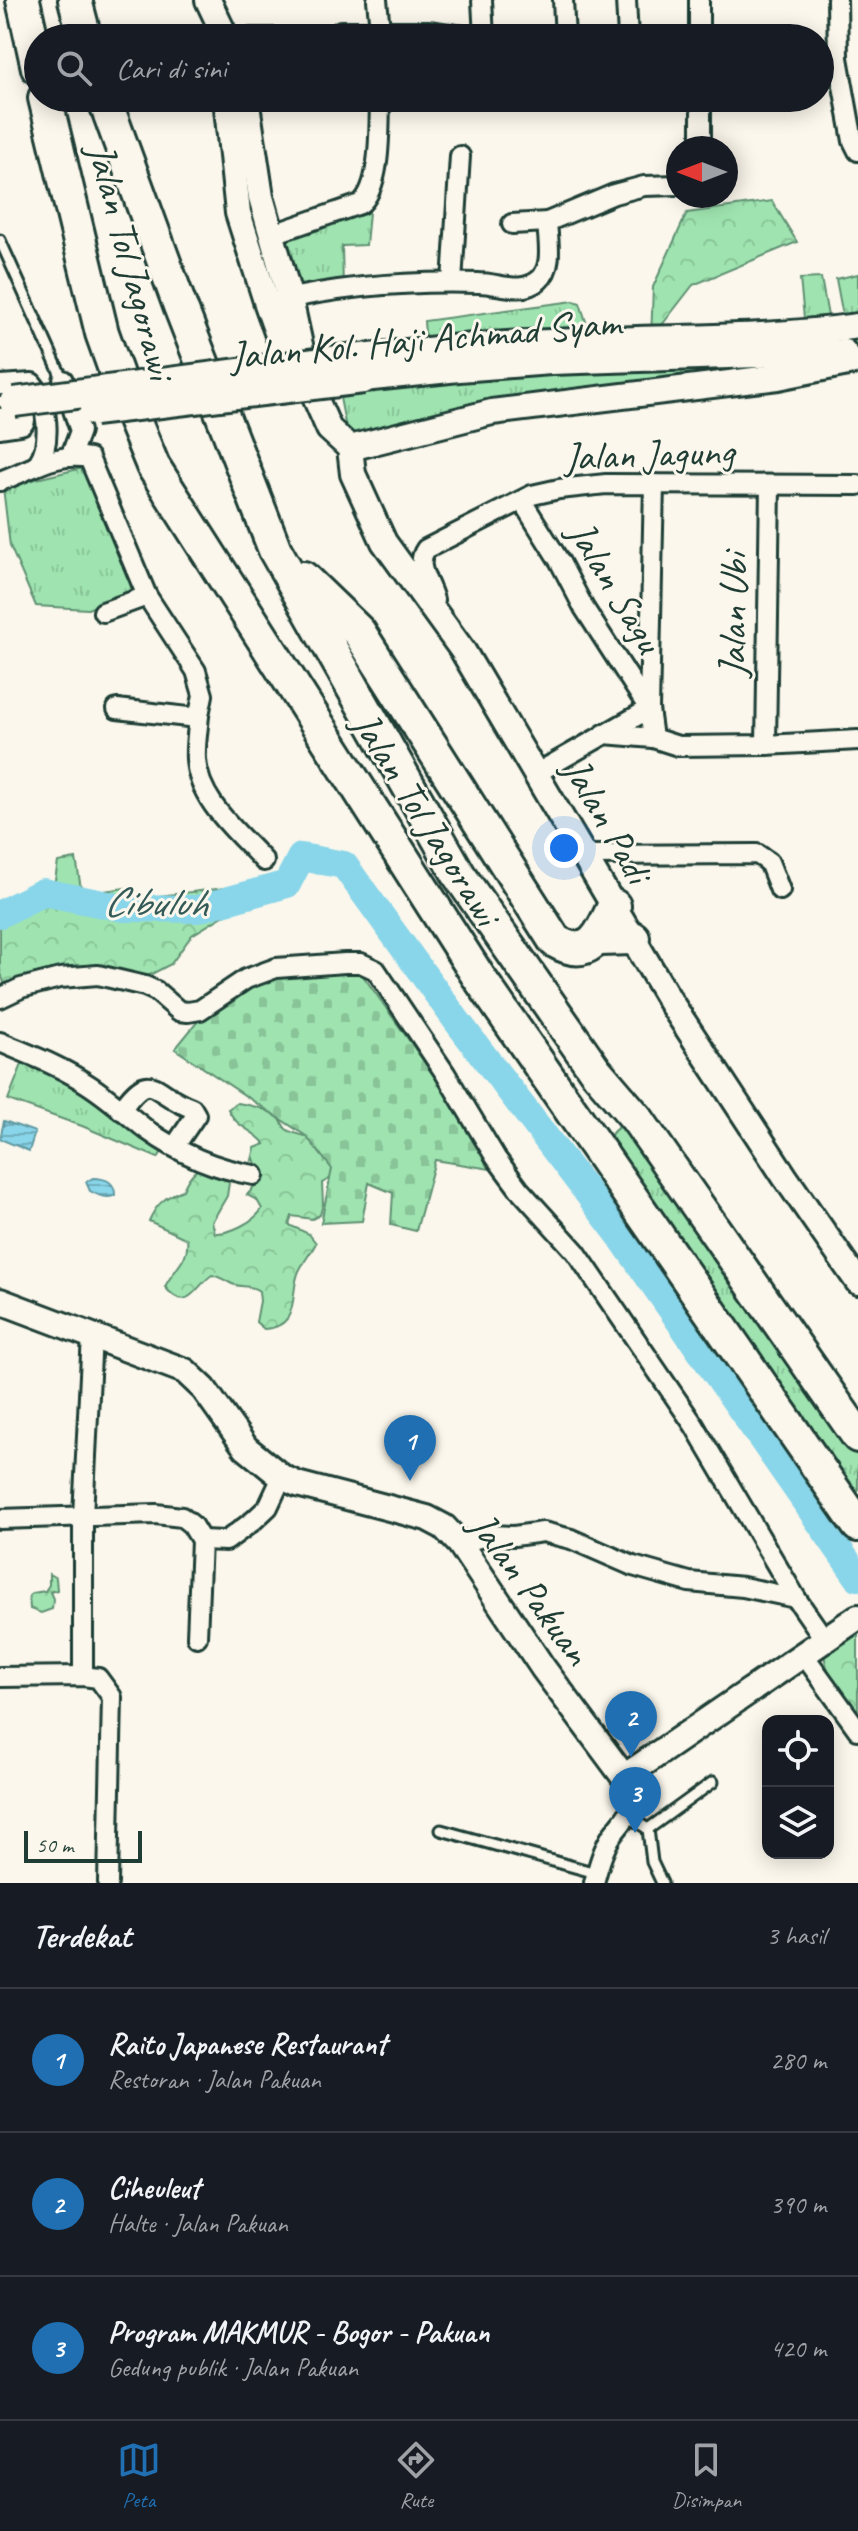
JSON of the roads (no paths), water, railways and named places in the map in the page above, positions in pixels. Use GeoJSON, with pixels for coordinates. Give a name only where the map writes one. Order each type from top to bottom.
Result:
{"type":"FeatureCollection","features":[{"type":"Feature","properties":{"kind":"highway"},"geometry":{"type":"LineString","coordinates":[[23,0],[28,24]]}},
{"type":"Feature","properties":{"kind":"highway"},"geometry":{"type":"LineString","coordinates":[[75,0],[81,24]]}},
{"type":"Feature","properties":{"kind":"highway","name":"Jalan Tol Jagorawi"},"geometry":{"type":"LineString","coordinates":[[48,112],[102,333],[153,466],[478,976],[858,1525]]}},
{"type":"Feature","properties":{"kind":"highway","name":"Jalan Tol Jagorawi"},"geometry":{"type":"LineString","coordinates":[[109,112],[180,306],[275,550],[459,875],[595,1070],[637,1119],[858,1436]]}},
{"type":"Feature","properties":{"kind":"highway"},"geometry":{"type":"LineString","coordinates":[[275,550],[359,632],[555,941],[569,949],[580,949],[599,939],[633,938]]}},
{"type":"Feature","properties":{"kind":"highway"},"geometry":{"type":"LineString","coordinates":[[599,939],[614,906]]}},
{"type":"Feature","properties":{"kind":"highway"},"geometry":{"type":"LineString","coordinates":[[595,1148],[593,1136],[600,1125],[624,1114],[637,1119]]}},
{"type":"Feature","properties":{"kind":"main road","name":"Jalan Kol. Haji Achmad Syam"},"geometry":{"type":"LineString","coordinates":[[7,407],[363,368]]}},
{"type":"Feature","properties":{"kind":"street"},"geometry":{"type":"LineString","coordinates":[[208,0],[219,24]]}},
{"type":"Feature","properties":{"kind":"street"},"geometry":{"type":"LineString","coordinates":[[377,0],[380,24]]}},
{"type":"Feature","properties":{"kind":"street"},"geometry":{"type":"LineString","coordinates":[[481,24],[482,0]]}},
{"type":"Feature","properties":{"kind":"street"},"geometry":{"type":"LineString","coordinates":[[563,0],[564,24]]}},
{"type":"Feature","properties":{"kind":"street"},"geometry":{"type":"LineString","coordinates":[[626,0],[627,24]]}},
{"type":"Feature","properties":{"kind":"street"},"geometry":{"type":"LineString","coordinates":[[699,0],[699,24]]}},
{"type":"Feature","properties":{"kind":"street"},"geometry":{"type":"LineString","coordinates":[[837,0],[838,58],[853,141],[858,151]]}},
{"type":"Feature","properties":{"kind":"street"},"geometry":{"type":"LineString","coordinates":[[227,112],[238,213],[278,301]]}},
{"type":"Feature","properties":{"kind":"street"},"geometry":{"type":"LineString","coordinates":[[248,112],[256,171],[273,234],[278,301]]}},
{"type":"Feature","properties":{"kind":"street"},"geometry":{"type":"LineString","coordinates":[[273,234],[360,204],[366,199],[372,186],[376,161],[379,112]]}},
{"type":"Feature","properties":{"kind":"street"},"geometry":{"type":"LineString","coordinates":[[701,112],[701,136]]}},
{"type":"Feature","properties":{"kind":"street"},"geometry":{"type":"LineString","coordinates":[[452,282],[460,156]]}},
{"type":"Feature","properties":{"kind":"street"},"geometry":{"type":"LineString","coordinates":[[512,224],[547,222],[614,194],[644,186],[666,185]]}},
{"type":"Feature","properties":{"kind":"street"},"geometry":{"type":"LineString","coordinates":[[278,301],[332,291],[452,282],[515,288],[535,283],[545,273],[549,261],[547,222]]}},
{"type":"Feature","properties":{"kind":"street","name":"Jalan Padi"},"geometry":{"type":"LineString","coordinates":[[278,301],[284,352],[310,384],[329,429],[350,448],[353,474],[384,542],[463,651],[671,1003],[858,1282]]}},
{"type":"Feature","properties":{"kind":"street","name":"Jalan Kol. Haji Achmad Syam"},"geometry":{"type":"LineString","coordinates":[[363,368],[440,347],[717,338],[858,326]]}},
{"type":"Feature","properties":{"kind":"street"},"geometry":{"type":"LineString","coordinates":[[803,353],[828,330]]}},
{"type":"Feature","properties":{"kind":"street","name":"Jalan Kol. Haji Achmad Syam"},"geometry":{"type":"LineString","coordinates":[[363,368],[540,363],[776,366],[803,353],[858,351]]}},
{"type":"Feature","properties":{"kind":"street"},"geometry":{"type":"LineString","coordinates":[[350,448],[492,412],[776,366],[858,361]]}},
{"type":"Feature","properties":{"kind":"street"},"geometry":{"type":"LineString","coordinates":[[63,380],[80,431],[71,455]]}},
{"type":"Feature","properties":{"kind":"street"},"geometry":{"type":"LineString","coordinates":[[7,407],[32,383],[39,391],[46,424],[45,454],[38,463]]}},
{"type":"Feature","properties":{"kind":"street"},"geometry":{"type":"LineString","coordinates":[[0,481],[38,463],[71,455],[89,458],[147,596],[196,671],[203,695],[196,760],[200,781],[211,802],[264,861]]}},
{"type":"Feature","properties":{"kind":"street","name":"Jalan Jagung"},"geometry":{"type":"LineString","coordinates":[[433,612],[433,595],[421,566],[421,556],[426,549],[532,495],[606,484],[858,485]]}},
{"type":"Feature","properties":{"kind":"street"},"geometry":{"type":"LineString","coordinates":[[653,738],[649,709],[654,484]]}},
{"type":"Feature","properties":{"kind":"street","name":"Jalan Ubi"},"geometry":{"type":"LineString","coordinates":[[766,745],[770,486]]}},
{"type":"Feature","properties":{"kind":"street","name":"Jalan Sagu"},"geometry":{"type":"LineString","coordinates":[[522,501],[584,608],[649,709]]}},
{"type":"Feature","properties":{"kind":"street"},"geometry":{"type":"LineString","coordinates":[[103,612],[147,596]]}},
{"type":"Feature","properties":{"kind":"street"},"geometry":{"type":"LineString","coordinates":[[117,709],[188,717],[199,715]]}},
{"type":"Feature","properties":{"kind":"street"},"geometry":{"type":"LineString","coordinates":[[537,773],[649,709]]}},
{"type":"Feature","properties":{"kind":"street"},"geometry":{"type":"LineString","coordinates":[[603,734],[653,738],[678,746],[858,740]]}},
{"type":"Feature","properties":{"kind":"street"},"geometry":{"type":"LineString","coordinates":[[584,855],[757,854],[769,862],[780,890]]}},
{"type":"Feature","properties":{"kind":"street"},"geometry":{"type":"LineString","coordinates":[[0,998],[21,988],[60,978],[98,975],[145,986],[156,991],[179,1011],[188,1012],[200,1010],[246,979],[276,968],[353,963],[369,965],[376,970],[445,1073],[496,1158],[519,1189],[576,1252],[685,1412],[796,1598]]}},
{"type":"Feature","properties":{"kind":"street"},"geometry":{"type":"LineString","coordinates":[[0,1042],[55,1065],[175,1146],[221,1169],[254,1175]]}},
{"type":"Feature","properties":{"kind":"street"},"geometry":{"type":"LineString","coordinates":[[121,1110],[135,1090],[146,1084],[177,1103],[192,1108],[196,1115],[175,1146]]}},
{"type":"Feature","properties":{"kind":"street","name":"Jalan Pakuan"},"geometry":{"type":"LineString","coordinates":[[0,1301],[185,1371],[204,1389],[246,1448],[282,1477],[297,1484],[427,1518],[444,1527],[460,1544],[543,1668],[624,1777]]}},
{"type":"Feature","properties":{"kind":"street"},"geometry":{"type":"LineString","coordinates":[[83,1676],[83,1516],[92,1335]]}},
{"type":"Feature","properties":{"kind":"street"},"geometry":{"type":"LineString","coordinates":[[201,1540],[226,1541],[253,1521],[268,1507],[282,1477]]}},
{"type":"Feature","properties":{"kind":"street"},"geometry":{"type":"LineString","coordinates":[[0,1519],[173,1514],[188,1520],[201,1540],[197,1637]]}},
{"type":"Feature","properties":{"kind":"street"},"geometry":{"type":"LineString","coordinates":[[460,1544],[489,1535],[543,1532],[571,1539],[633,1566],[689,1582],[743,1587],[796,1598],[841,1629],[624,1777],[632,1794],[633,1805],[629,1817],[612,1836],[595,1878]]}},
{"type":"Feature","properties":{"kind":"street"},"geometry":{"type":"LineString","coordinates":[[804,1655],[858,1730]]}},
{"type":"Feature","properties":{"kind":"street"},"geometry":{"type":"LineString","coordinates":[[0,1677],[98,1678],[112,1697],[108,1883]]}},
{"type":"Feature","properties":{"kind":"lane"},"geometry":{"type":"LineString","coordinates":[[0,240],[63,380]]}},
{"type":"Feature","properties":{"kind":"lane"},"geometry":{"type":"LineString","coordinates":[[648,1829],[713,1782]]}},
{"type":"Feature","properties":{"kind":"lane"},"geometry":{"type":"LineString","coordinates":[[629,1817],[648,1829]]}},
{"type":"Feature","properties":{"kind":"lane"},"geometry":{"type":"LineString","coordinates":[[648,1829],[652,1862],[662,1883]]}},
{"type":"Feature","properties":{"kind":"lane"},"geometry":{"type":"LineString","coordinates":[[441,1830],[595,1878]]}},
{"type":"Feature","properties":{"kind":"water"},"geometry":{"type":"Polygon","coordinates":[[[4,1121],[35,1132],[29,1151],[0,1139],[4,1121]]]}},
{"type":"Feature","properties":{"kind":"water"},"geometry":{"type":"Polygon","coordinates":[[[93,1178],[108,1181],[115,1195],[106,1197],[90,1191],[86,1182],[93,1178]]]}},
{"type":"Feature","properties":{"kind":"waterway","name":"Cibuluh"},"geometry":{"type":"LineString","coordinates":[[0,914],[43,892],[123,908],[197,909],[287,884],[301,857],[344,865],[457,1021],[619,1234],[858,1577]]}},
{"type":"Feature","properties":{"kind":"place","name":"Raito Japanese Restaurant"},"geometry":{"type":"Point","coordinates":[410,1481]}},
{"type":"Feature","properties":{"kind":"place","name":"Ciheuleut"},"geometry":{"type":"Point","coordinates":[631,1757]}},
{"type":"Feature","properties":{"kind":"place","name":"Program MAKMUR - Bogor - Pakuan"},"geometry":{"type":"Point","coordinates":[635,1833]}}]}
